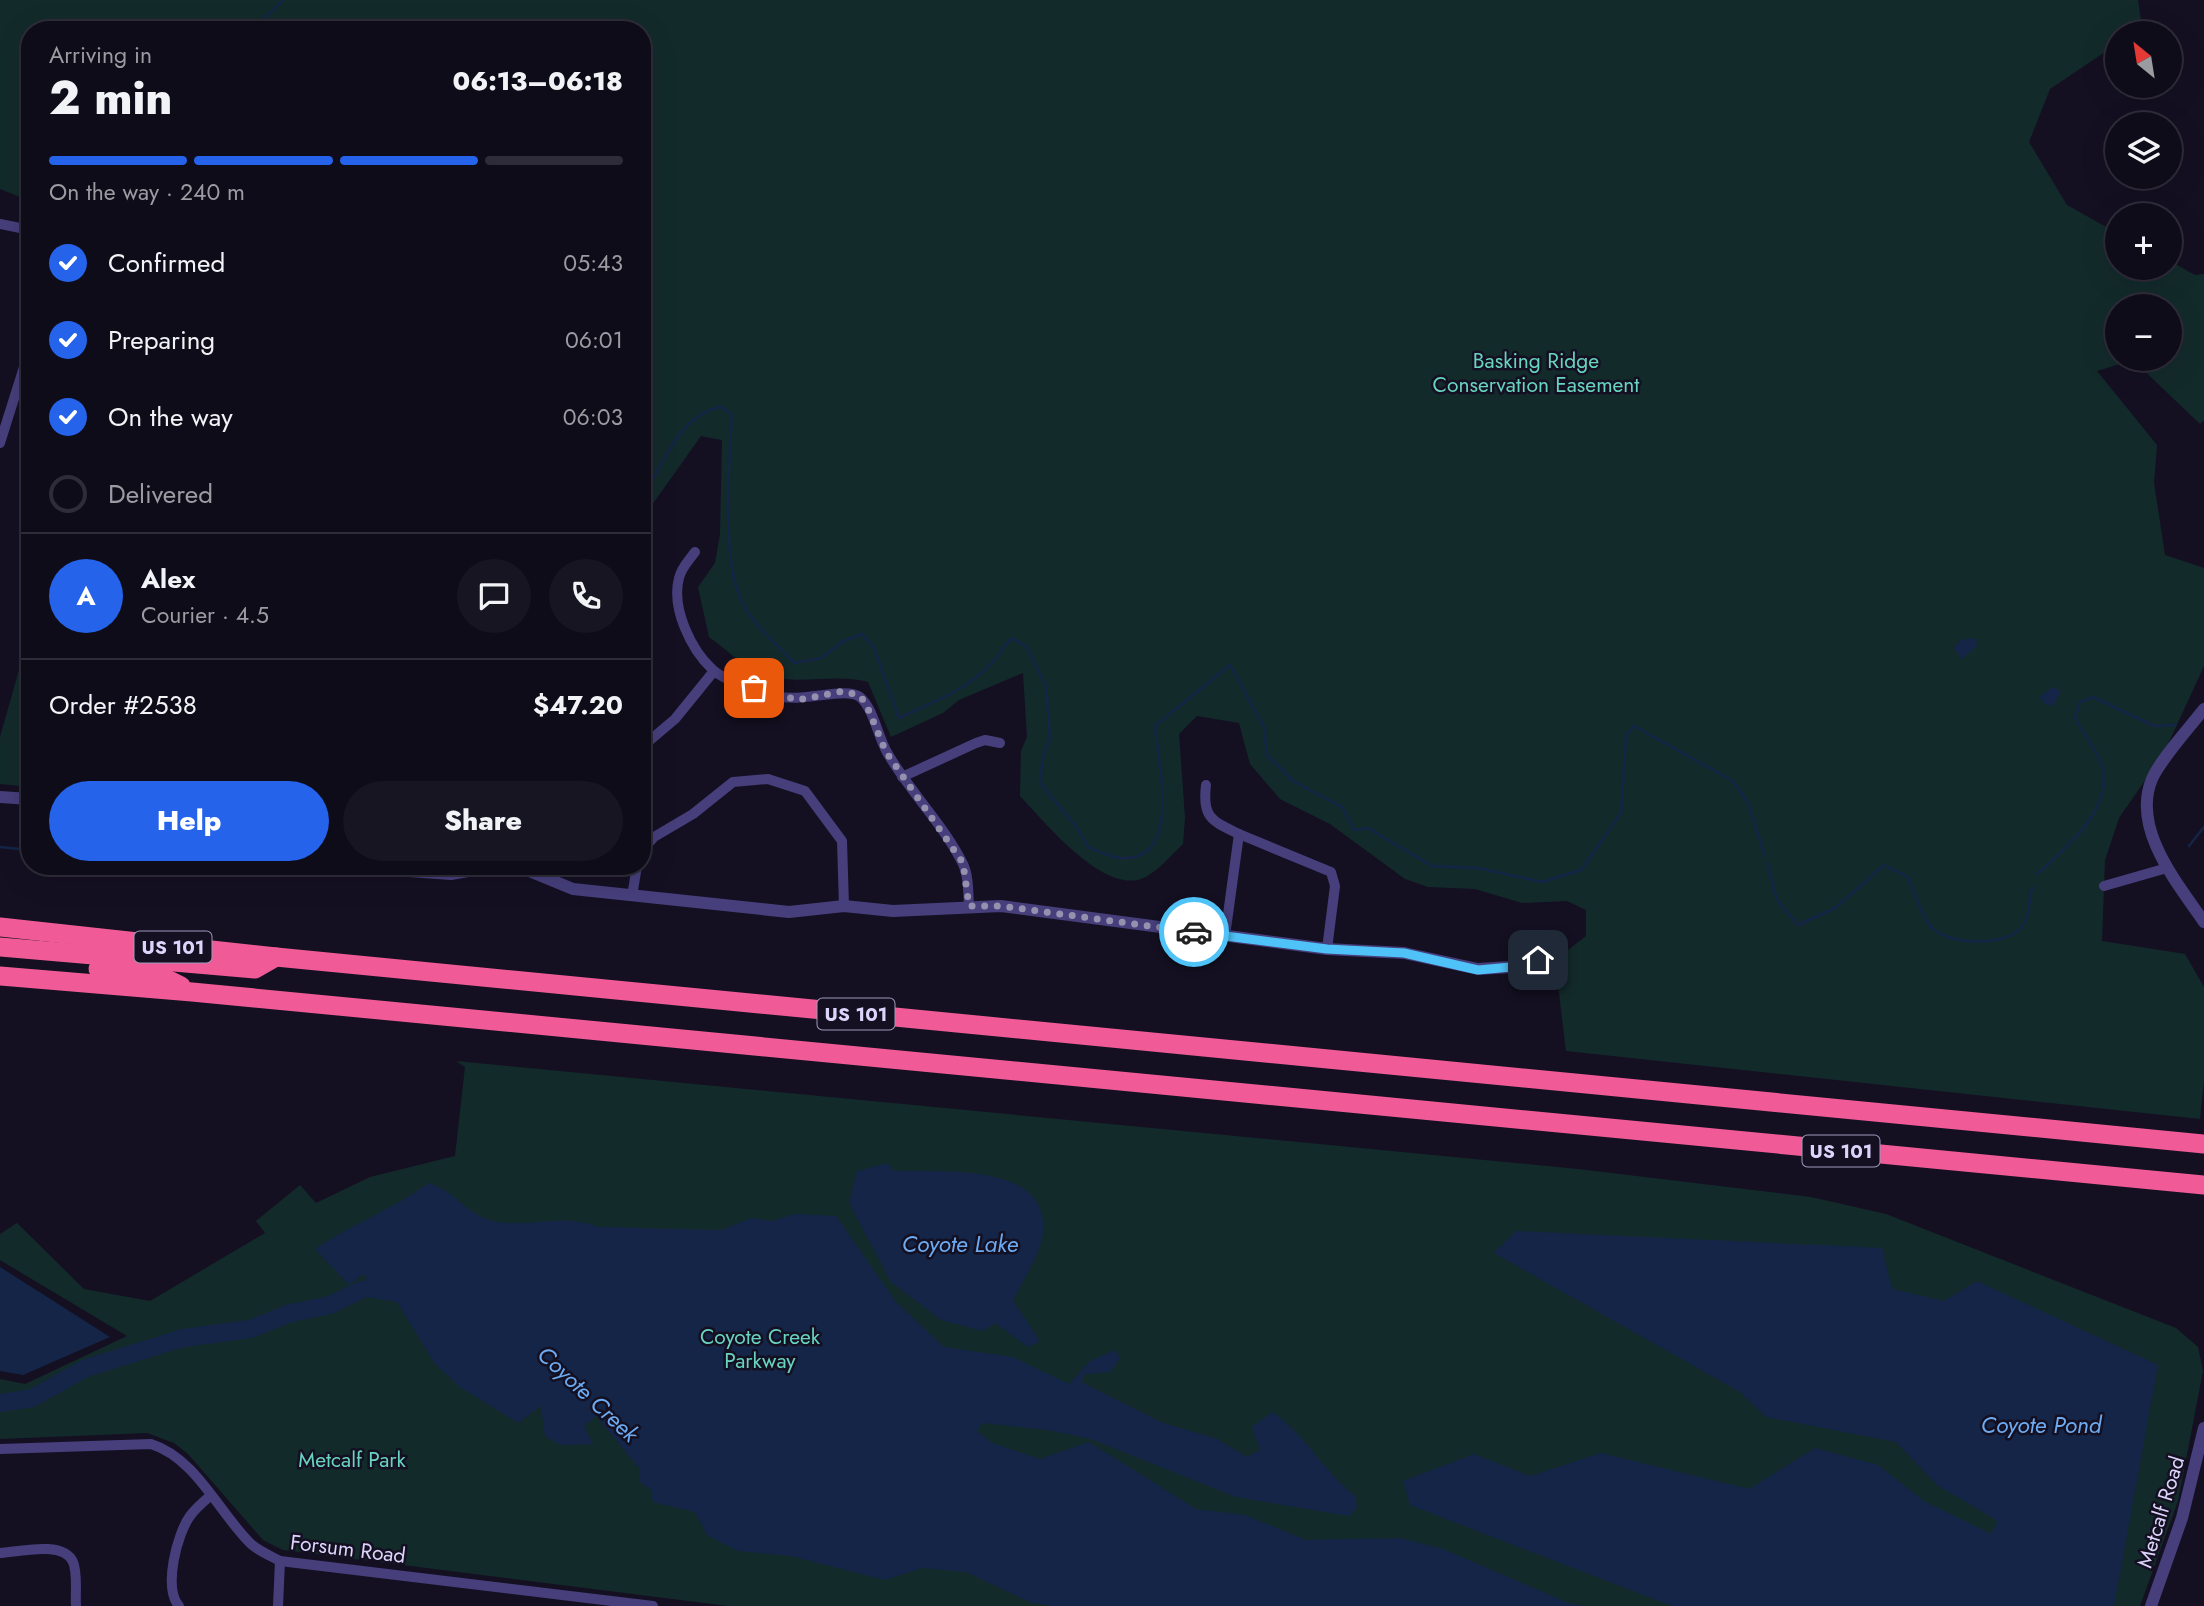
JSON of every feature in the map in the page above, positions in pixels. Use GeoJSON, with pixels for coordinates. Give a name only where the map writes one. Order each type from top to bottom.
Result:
{"type":"FeatureCollection","features":[{"type":"Feature","properties":{"kind":"highway","name":"US 101"},"geometry":{"type":"LineString","coordinates":[[0,927],[276,957],[2204,1144]]}},
{"type":"Feature","properties":{"kind":"highway"},"geometry":{"type":"LineString","coordinates":[[0,947],[256,969],[276,957]]}},
{"type":"Feature","properties":{"kind":"highway"},"geometry":{"type":"LineString","coordinates":[[0,958],[159,975],[192,992]]}},
{"type":"Feature","properties":{"kind":"highway","name":"US 101"},"geometry":{"type":"LineString","coordinates":[[0,976],[192,992],[2204,1185]]}},
{"type":"Feature","properties":{"kind":"street"},"geometry":{"type":"LineString","coordinates":[[0,224],[21,228]]}},
{"type":"Feature","properties":{"kind":"street"},"geometry":{"type":"LineString","coordinates":[[0,443],[21,376]]}},
{"type":"Feature","properties":{"kind":"street"},"geometry":{"type":"LineString","coordinates":[[695,552],[679,578],[680,611],[693,642],[714,671],[779,697],[798,700],[844,691],[860,696],[902,777],[963,863],[969,906]]}},
{"type":"Feature","properties":{"kind":"street"},"geometry":{"type":"LineString","coordinates":[[651,739],[675,719],[714,671]]}},
{"type":"Feature","properties":{"kind":"street"},"geometry":{"type":"LineString","coordinates":[[2204,709],[2152,779],[2146,814],[2167,868],[2204,922]]}},
{"type":"Feature","properties":{"kind":"street"},"geometry":{"type":"LineString","coordinates":[[902,777],[976,743],[985,740],[1000,743]]}},
{"type":"Feature","properties":{"kind":"street"},"geometry":{"type":"LineString","coordinates":[[651,840],[693,814],[733,782],[768,779],[805,791],[842,841],[844,906]]}},
{"type":"Feature","properties":{"kind":"street"},"geometry":{"type":"LineString","coordinates":[[1206,785],[1203,805],[1214,822],[1331,872],[1335,886],[1327,949]]}},
{"type":"Feature","properties":{"kind":"street"},"geometry":{"type":"LineString","coordinates":[[0,797],[21,798]]}},
{"type":"Feature","properties":{"kind":"street"},"geometry":{"type":"LineString","coordinates":[[1225,936],[1239,834]]}},
{"type":"Feature","properties":{"kind":"street"},"geometry":{"type":"LineString","coordinates":[[2104,886],[2167,868]]}},
{"type":"Feature","properties":{"kind":"street"},"geometry":{"type":"LineString","coordinates":[[540,875],[573,889],[789,912],[844,906],[893,911],[1001,906],[1327,949],[1404,953],[1478,970],[1511,967],[1538,960]]}},
{"type":"Feature","properties":{"kind":"street"},"geometry":{"type":"LineString","coordinates":[[632,896],[635,875]]}},
{"type":"Feature","properties":{"kind":"street","name":"Metcalf Road"},"geometry":{"type":"LineString","coordinates":[[2151,1606],[2182,1518],[2204,1428]]}},
{"type":"Feature","properties":{"kind":"street","name":"Forsum Road"},"geometry":{"type":"LineString","coordinates":[[0,1450],[150,1444],[164,1448],[191,1472],[253,1546],[280,1561],[653,1606]]}},
{"type":"Feature","properties":{"kind":"street"},"geometry":{"type":"LineString","coordinates":[[179,1606],[173,1599],[170,1576],[179,1542],[188,1518],[210,1496]]}},
{"type":"Feature","properties":{"kind":"street"},"geometry":{"type":"LineString","coordinates":[[0,1553],[52,1549],[65,1553],[73,1562],[76,1606]]}},
{"type":"Feature","properties":{"kind":"street"},"geometry":{"type":"LineString","coordinates":[[278,1606],[280,1561]]}},
{"type":"Feature","properties":{"kind":"green space","name":"Basking Ridge Conservation Easement"},"geometry":{"type":"Polygon","coordinates":[[[0,0],[2138,0],[2141,21],[2105,21],[2105,52],[2050,89],[2029,142],[2067,205],[2105,226],[2105,280],[2182,280],[2182,268],[2195,275],[2204,274],[2204,420],[2200,424],[2145,371],[2182,371],[2182,294],[2105,294],[2105,369],[2097,371],[2157,445],[2154,483],[2165,555],[2204,568],[2204,666],[2164,753],[2119,818],[2105,860],[2102,941],[2185,954],[2204,987],[2204,1080],[2200,1119],[1566,1051],[1555,960],[1586,936],[1586,910],[1567,901],[1522,903],[1475,889],[1428,887],[1405,879],[1330,824],[1280,799],[1250,764],[1239,723],[1197,716],[1179,734],[1185,818],[1183,844],[1147,876],[1125,880],[1109,875],[1074,852],[1020,796],[1021,751],[1027,737],[1023,673],[959,700],[943,713],[891,737],[868,682],[777,678],[764,675],[743,663],[709,637],[698,587],[715,563],[720,534],[722,440],[701,436],[651,506],[651,21],[21,21],[21,197],[0,189],[0,0]]]}},
{"type":"Feature","properties":{"kind":"green space"},"geometry":{"type":"Polygon","coordinates":[[[21,663],[21,786],[0,784],[0,737],[21,663]]]}},
{"type":"Feature","properties":{"kind":"green space","name":"Coyote Creek Parkway"},"geometry":{"type":"Polygon","coordinates":[[[456,1061],[1578,1169],[1811,1197],[1886,1214],[2176,1328],[2198,1347],[2203,1371],[2178,1501],[2140,1606],[728,1606],[283,1550],[263,1540],[188,1454],[174,1443],[147,1433],[0,1439],[0,1379],[25,1384],[127,1336],[0,1260],[0,1234],[17,1223],[84,1289],[150,1301],[265,1233],[256,1221],[300,1185],[316,1203],[370,1177],[455,1156],[465,1067],[456,1061]]]}},
{"type":"Feature","properties":{"kind":"water"},"geometry":{"type":"Polygon","coordinates":[[[1976,638],[1977,646],[1962,659],[1954,648],[1961,640],[1976,638]]]}},
{"type":"Feature","properties":{"kind":"water"},"geometry":{"type":"Polygon","coordinates":[[[2053,687],[2061,691],[2053,706],[2045,704],[2039,697],[2053,687]]]}},
{"type":"Feature","properties":{"kind":"water","name":"Coyote Lake"},"geometry":{"type":"Polygon","coordinates":[[[888,1163],[894,1171],[963,1172],[988,1176],[1011,1182],[1029,1193],[1040,1209],[1042,1240],[1013,1301],[1040,1341],[1028,1347],[995,1323],[983,1331],[941,1320],[891,1282],[849,1203],[857,1171],[888,1163]]]}},
{"type":"Feature","properties":{"kind":"water"},"geometry":{"type":"Polygon","coordinates":[[[429,1183],[444,1190],[470,1210],[496,1222],[569,1221],[598,1227],[721,1230],[752,1218],[773,1221],[794,1214],[836,1216],[896,1302],[944,1347],[1013,1357],[1069,1384],[1090,1361],[1115,1350],[1120,1358],[1110,1372],[1085,1374],[1081,1382],[1161,1422],[1217,1439],[1247,1457],[1260,1450],[1252,1427],[1272,1412],[1294,1431],[1355,1496],[1357,1507],[1349,1516],[1236,1497],[1091,1439],[1048,1430],[983,1423],[977,1431],[992,1443],[1040,1459],[1089,1442],[1196,1509],[1245,1515],[1306,1540],[1400,1538],[1443,1549],[1571,1604],[1584,1606],[1053,1606],[1032,1603],[966,1572],[922,1568],[885,1580],[791,1556],[738,1551],[707,1535],[695,1512],[653,1502],[651,1490],[639,1481],[639,1468],[596,1416],[584,1426],[593,1444],[560,1445],[545,1436],[541,1406],[518,1423],[460,1387],[435,1364],[397,1302],[367,1297],[358,1288],[367,1278],[363,1274],[349,1285],[315,1249],[429,1183]]]}},
{"type":"Feature","properties":{"kind":"water","name":"Coyote Pond"},"geometry":{"type":"Polygon","coordinates":[[[1516,1231],[1882,1248],[1892,1289],[1944,1301],[1977,1281],[2158,1365],[2114,1606],[1672,1606],[1410,1505],[1403,1481],[1474,1454],[1530,1476],[1601,1453],[1749,1489],[1815,1448],[1878,1465],[1924,1501],[1991,1534],[1998,1521],[1937,1485],[1896,1442],[1766,1417],[1740,1392],[1494,1253],[1516,1231]]]}},
{"type":"Feature","properties":{"kind":"water"},"geometry":{"type":"Polygon","coordinates":[[[0,1267],[110,1337],[23,1375],[0,1371],[0,1267]]]}},
{"type":"Feature","properties":{"kind":"waterway"},"geometry":{"type":"LineString","coordinates":[[261,21],[283,0]]}},
{"type":"Feature","properties":{"kind":"waterway"},"geometry":{"type":"LineString","coordinates":[[651,483],[673,443],[694,419],[707,411],[722,407],[732,415],[729,537],[735,584],[742,602],[759,626],[794,663],[821,658],[842,642],[862,634],[874,648],[899,718],[971,681],[991,664],[1012,638],[1026,646],[1046,686],[1050,738],[1043,756],[1040,783],[1078,829],[1088,847],[1112,856],[1139,856],[1152,845],[1160,829],[1162,786],[1155,726],[1230,665],[1264,727],[1267,755],[1293,781],[1342,807],[1354,830],[1368,828],[1432,866],[1478,868],[1542,882],[1581,870],[1621,813],[1626,736],[1634,726],[1733,781],[1748,803],[1765,856]]}},
{"type":"Feature","properties":{"kind":"waterway"},"geometry":{"type":"LineString","coordinates":[[2037,874],[2073,840],[2094,812],[2101,797],[2104,782],[2102,766],[2075,718],[2080,702],[2093,697],[2154,726],[2176,725]]}},
{"type":"Feature","properties":{"kind":"waterway"},"geometry":{"type":"LineString","coordinates":[[2189,846],[2204,827]]}},
{"type":"Feature","properties":{"kind":"waterway"},"geometry":{"type":"LineString","coordinates":[[0,847],[21,849]]}},
{"type":"Feature","properties":{"kind":"waterway"},"geometry":{"type":"LineString","coordinates":[[1767,863],[1777,900],[1798,925],[1835,908],[1884,865],[1908,877],[1928,923],[1945,936],[1957,939],[1995,940],[2015,933],[2024,924],[2032,888]]}},
{"type":"Feature","properties":{"kind":"waterway","name":"Coyote Creek"},"geometry":{"type":"LineString","coordinates":[[0,1403],[32,1398],[86,1368],[183,1338],[250,1329],[291,1313],[330,1305],[361,1290]]}},
{"type":"Feature","properties":{"kind":"way so far"},"geometry":{"type":"LineString","coordinates":[[754,688],[779,697],[798,700],[844,691],[860,696],[886,752],[963,863],[966,869],[969,906],[1001,906],[1194,932]]}},
{"type":"Feature","properties":{"kind":"route"},"geometry":{"type":"LineString","coordinates":[[1194,932],[1327,949],[1404,953],[1478,970],[1499,969],[1538,960]]}},
{"type":"Feature","properties":{"kind":"park label","name":"Metcalf Park"},"geometry":{"type":"Point","coordinates":[352,1460]}}]}
